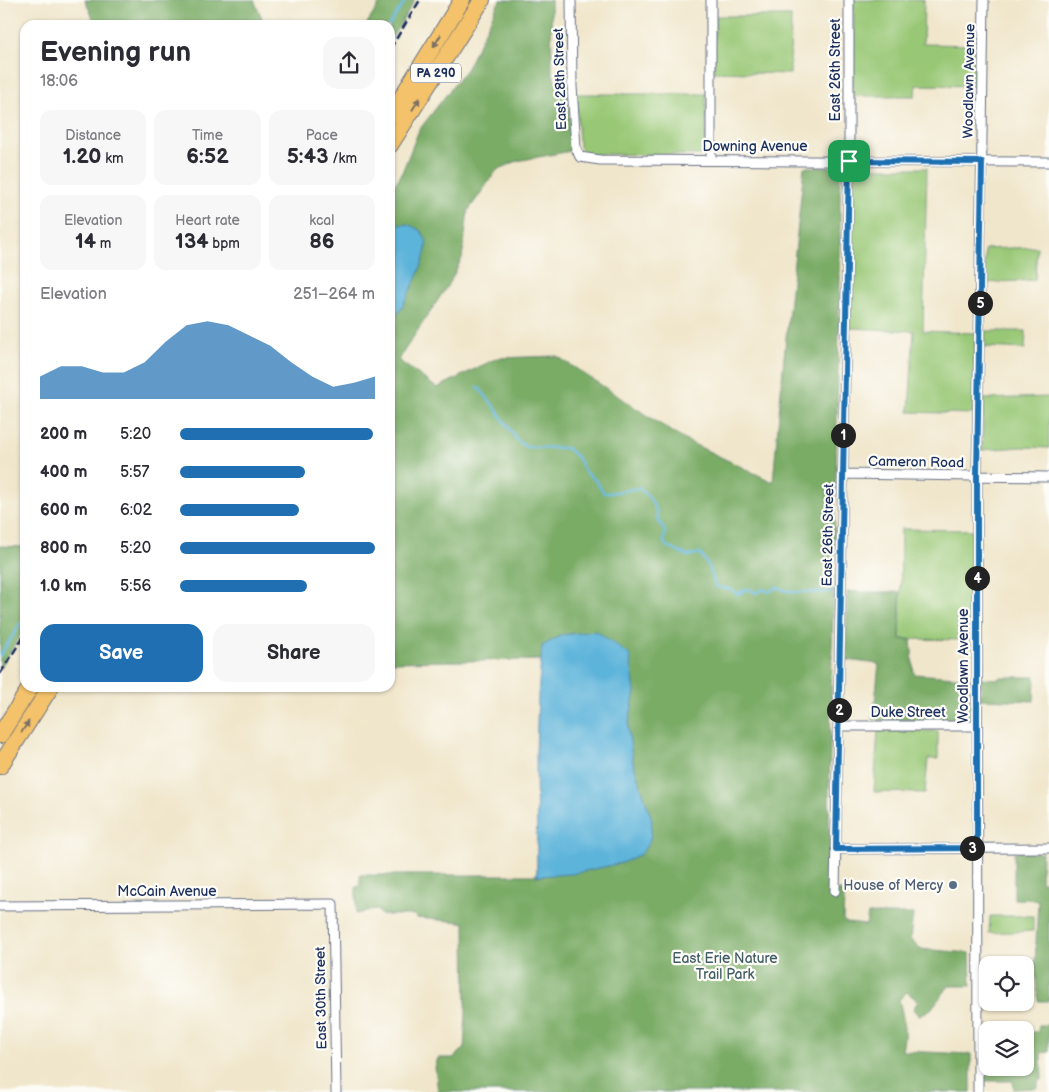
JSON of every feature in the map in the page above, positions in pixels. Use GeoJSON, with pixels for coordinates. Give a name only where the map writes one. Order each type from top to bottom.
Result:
{"type":"FeatureCollection","features":[{"type":"Feature","properties":{"kind":"highway","name":"PA 290"},"geometry":{"type":"LineString","coordinates":[[395,108],[462,0]]}},
{"type":"Feature","properties":{"kind":"highway","name":"PA 290"},"geometry":{"type":"LineString","coordinates":[[395,137],[482,0]]}},
{"type":"Feature","properties":{"kind":"highway"},"geometry":{"type":"LineString","coordinates":[[0,735],[27,692]]}},
{"type":"Feature","properties":{"kind":"highway"},"geometry":{"type":"LineString","coordinates":[[0,766],[47,692]]}},
{"type":"Feature","properties":{"kind":"street","name":"East 28th Street"},"geometry":{"type":"LineString","coordinates":[[571,0],[572,86],[576,148],[580,157]]}},
{"type":"Feature","properties":{"kind":"street"},"geometry":{"type":"LineString","coordinates":[[711,0],[711,160]]}},
{"type":"Feature","properties":{"kind":"street","name":"East 26th Street"},"geometry":{"type":"LineString","coordinates":[[835,891],[849,161],[849,0]]}},
{"type":"Feature","properties":{"kind":"street","name":"Woodlawn Avenue"},"geometry":{"type":"LineString","coordinates":[[978,1092],[977,476],[984,0]]}},
{"type":"Feature","properties":{"kind":"street","name":"Downing Avenue"},"geometry":{"type":"LineString","coordinates":[[580,157],[600,160],[1049,162]]}},
{"type":"Feature","properties":{"kind":"street","name":"Cameron Road"},"geometry":{"type":"LineString","coordinates":[[842,474],[1049,477]]}},
{"type":"Feature","properties":{"kind":"street","name":"Duke Street"},"geometry":{"type":"LineString","coordinates":[[839,726],[977,726]]}},
{"type":"Feature","properties":{"kind":"street"},"geometry":{"type":"LineString","coordinates":[[836,849],[1049,848]]}},
{"type":"Feature","properties":{"kind":"street","name":"McCain Avenue"},"geometry":{"type":"LineString","coordinates":[[0,906],[333,904]]}},
{"type":"Feature","properties":{"kind":"street","name":"East 30th Street"},"geometry":{"type":"LineString","coordinates":[[333,904],[336,1092]]}},
{"type":"Feature","properties":{"kind":"green space"},"geometry":{"type":"Polygon","coordinates":[[[85,0],[254,0],[263,20],[94,20],[85,0]]]}},
{"type":"Feature","properties":{"kind":"green space"},"geometry":{"type":"Polygon","coordinates":[[[382,0],[415,0],[395,33],[395,20],[369,20],[382,0]]]}},
{"type":"Feature","properties":{"kind":"green space","name":"East Erie Nature Trail Park"},"geometry":{"type":"Polygon","coordinates":[[[500,0],[551,0],[552,72],[556,81],[568,88],[571,151],[517,161],[497,170],[468,211],[462,258],[450,282],[398,360],[437,388],[497,358],[557,356],[683,439],[773,482],[804,167],[835,167],[840,170],[840,279],[829,794],[830,891],[842,891],[844,897],[843,920],[847,923],[866,925],[868,914],[913,914],[910,939],[920,949],[970,953],[971,986],[949,986],[931,1009],[919,1016],[913,1009],[918,1001],[907,992],[899,1000],[904,1026],[902,1051],[971,1054],[971,1092],[438,1092],[435,1067],[438,1058],[453,1058],[464,1049],[466,1014],[465,924],[417,918],[414,915],[381,915],[376,909],[356,914],[356,887],[360,886],[360,875],[537,875],[541,660],[395,662],[395,184],[401,175],[419,130],[467,68],[500,0]]]}},
{"type":"Feature","properties":{"kind":"green space"},"geometry":{"type":"Polygon","coordinates":[[[854,0],[924,0],[923,44],[979,45],[978,86],[916,85],[915,96],[853,96],[854,0]]]}},
{"type":"Feature","properties":{"kind":"green space"},"geometry":{"type":"Polygon","coordinates":[[[715,16],[791,16],[790,74],[714,72],[715,16]]]}},
{"type":"Feature","properties":{"kind":"green space"},"geometry":{"type":"Polygon","coordinates":[[[576,94],[706,94],[706,150],[703,155],[588,154],[579,145],[576,94]]]}},
{"type":"Feature","properties":{"kind":"green space"},"geometry":{"type":"Polygon","coordinates":[[[927,168],[923,331],[975,333],[973,414],[909,412],[914,331],[850,328],[853,175],[857,169],[927,168]]]}},
{"type":"Feature","properties":{"kind":"green space"},"geometry":{"type":"Polygon","coordinates":[[[1037,247],[1035,280],[985,283],[985,249],[1037,247]]]}},
{"type":"Feature","properties":{"kind":"green space"},"geometry":{"type":"Polygon","coordinates":[[[985,331],[1026,331],[1025,349],[985,347],[985,331]]]}},
{"type":"Feature","properties":{"kind":"green space"},"geometry":{"type":"Polygon","coordinates":[[[1049,397],[1049,448],[1021,447],[982,450],[984,399],[1049,397]]]}},
{"type":"Feature","properties":{"kind":"green space"},"geometry":{"type":"Polygon","coordinates":[[[901,529],[972,530],[971,640],[900,639],[901,529]]]}},
{"type":"Feature","properties":{"kind":"green space"},"geometry":{"type":"Polygon","coordinates":[[[0,546],[20,547],[20,636],[0,668],[0,546]]]}},
{"type":"Feature","properties":{"kind":"green space"},"geometry":{"type":"Polygon","coordinates":[[[847,592],[900,592],[900,639],[911,640],[914,674],[970,678],[970,721],[873,720],[879,664],[846,660],[847,592]]]}},
{"type":"Feature","properties":{"kind":"green space"},"geometry":{"type":"Polygon","coordinates":[[[1000,677],[1035,677],[1034,701],[981,699],[981,678],[999,679],[1000,677]]]}},
{"type":"Feature","properties":{"kind":"green space"},"geometry":{"type":"Polygon","coordinates":[[[878,731],[938,731],[938,759],[928,759],[925,793],[874,792],[878,731]]]}},
{"type":"Feature","properties":{"kind":"green space"},"geometry":{"type":"Polygon","coordinates":[[[1014,852],[1042,853],[1041,882],[1049,882],[1049,1001],[1038,1001],[1035,965],[1038,900],[1014,899],[1014,852]]]}},
{"type":"Feature","properties":{"kind":"green space"},"geometry":{"type":"Polygon","coordinates":[[[990,916],[1033,916],[1033,931],[989,933],[990,916]]]}},
{"type":"Feature","properties":{"kind":"green space"},"geometry":{"type":"Polygon","coordinates":[[[1039,1025],[1049,1025],[1049,1052],[1041,1053],[1042,1080],[1038,1080],[1038,1088],[1014,1089],[1013,1081],[982,1081],[982,1076],[1034,1076],[1034,1032],[1038,1032],[1039,1025]]]}},
{"type":"Feature","properties":{"kind":"water"},"geometry":{"type":"Polygon","coordinates":[[[405,224],[415,227],[423,234],[426,240],[426,247],[414,284],[395,318],[395,226],[405,224]]]}},
{"type":"Feature","properties":{"kind":"water"},"geometry":{"type":"Polygon","coordinates":[[[596,631],[630,655],[635,691],[628,728],[633,762],[652,820],[650,841],[641,854],[622,863],[572,874],[537,876],[536,751],[542,646],[562,635],[596,631]]]}},
{"type":"Feature","properties":{"kind":"waterway"},"geometry":{"type":"LineString","coordinates":[[392,20],[406,0]]}},
{"type":"Feature","properties":{"kind":"waterway"},"geometry":{"type":"LineString","coordinates":[[478,387],[494,406],[517,440],[526,447],[567,448],[577,457],[585,472],[595,480],[604,493],[639,488],[649,497],[657,512],[657,518],[665,531],[664,543],[668,547],[688,556],[700,553],[709,567],[716,587],[730,589],[737,594],[748,589],[757,593],[762,589],[769,592],[776,587],[790,592],[831,592]]}},
{"type":"Feature","properties":{"kind":"waterway"},"geometry":{"type":"LineString","coordinates":[[0,655],[20,625]]}},
{"type":"Feature","properties":{"kind":"railway"},"geometry":{"type":"LineString","coordinates":[[395,41],[420,0]]}},
{"type":"Feature","properties":{"kind":"railway"},"geometry":{"type":"LineString","coordinates":[[0,674],[20,642]]}},
{"type":"Feature","properties":{"kind":"place","name":"House of Mercy"},"geometry":{"type":"Point","coordinates":[953,885]}},
{"type":"Feature","properties":{"kind":"route"},"geometry":{"type":"LineString","coordinates":[[849,161],[982,162],[977,476],[977,848],[836,849],[849,161]]}}]}
